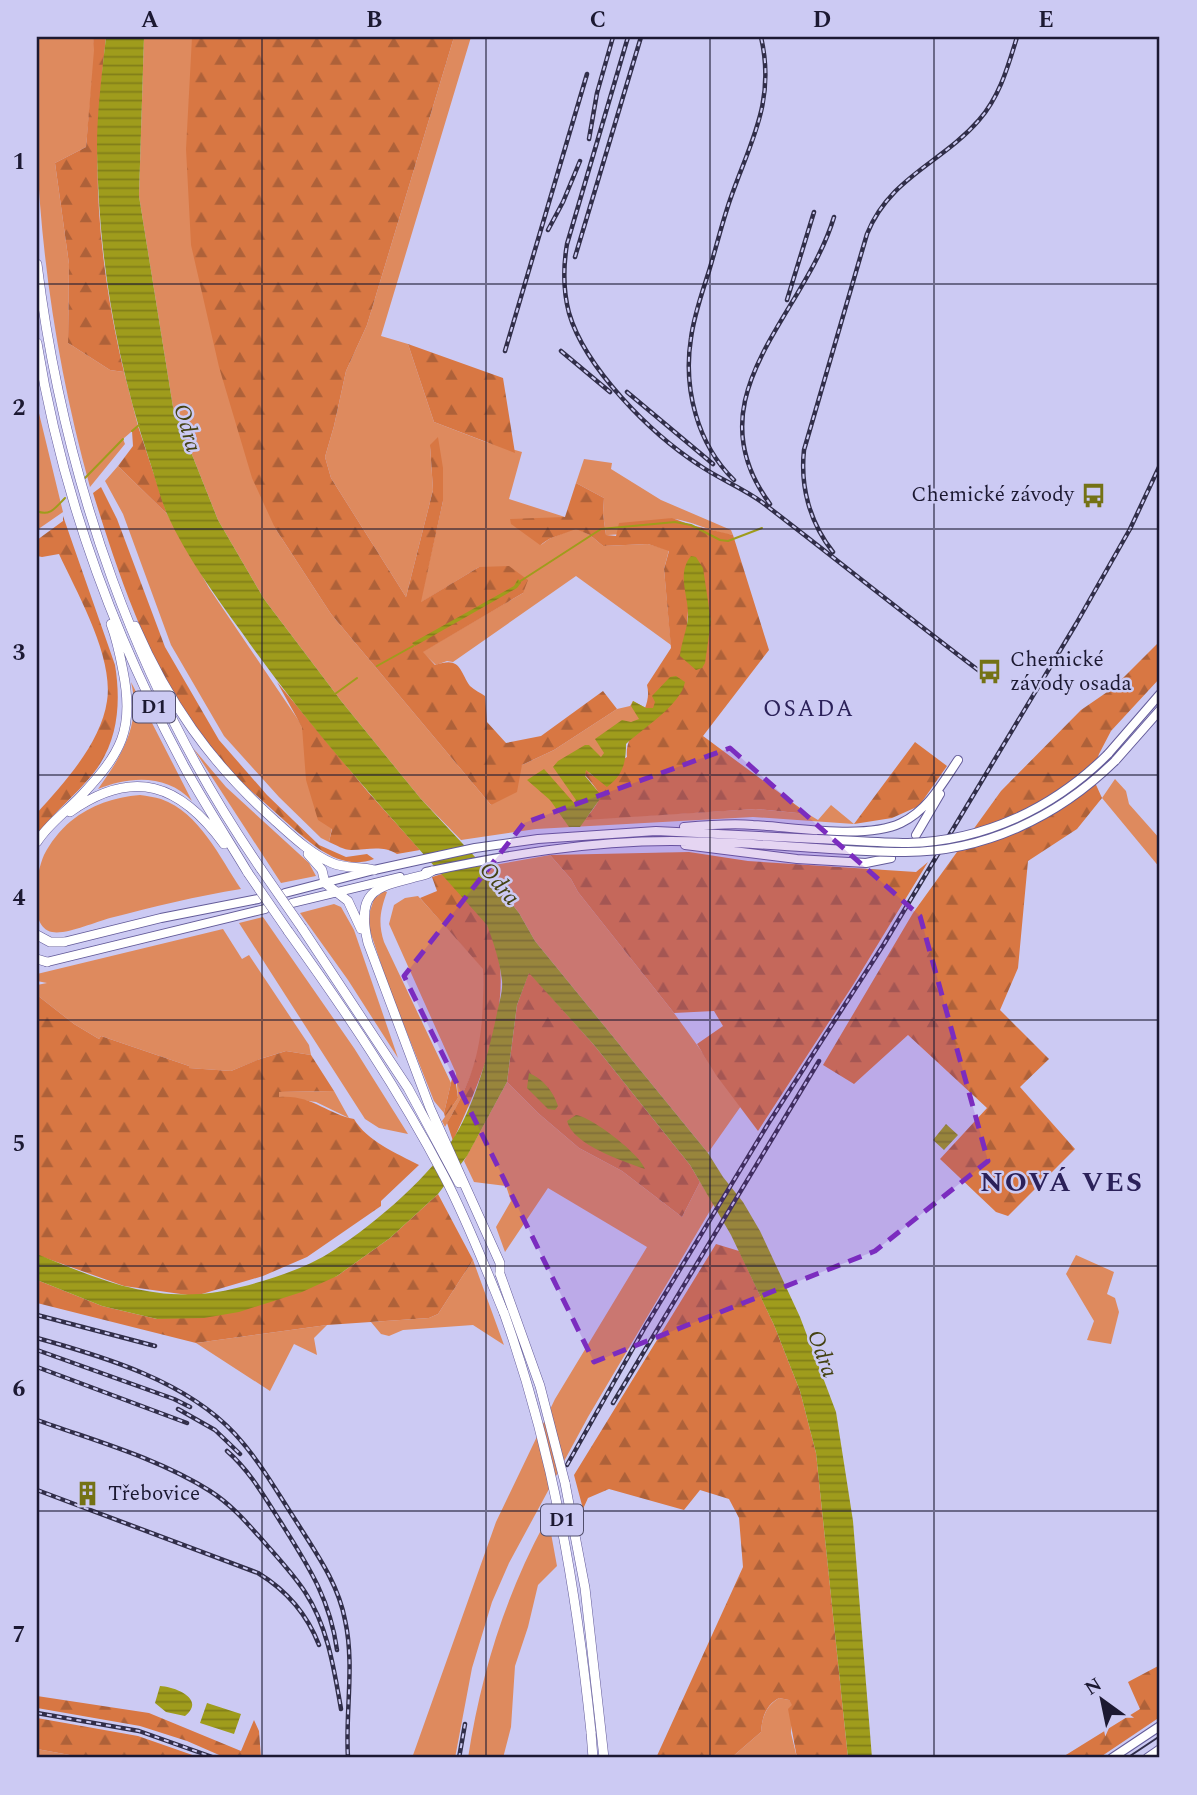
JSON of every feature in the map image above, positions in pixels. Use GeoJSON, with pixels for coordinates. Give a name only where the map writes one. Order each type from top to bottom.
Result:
{"type":"FeatureCollection","features":[{"type":"Feature","properties":{"kind":"highway","name":"D1"},"geometry":{"type":"LineString","coordinates":[[37,264],[50,357],[76,471],[113,585],[135,640],[185,745],[223,811],[426,1109],[484,1222],[500,1263],[500,1273],[536,1375],[565,1483],[585,1588],[604,1758]]}},
{"type":"Feature","properties":{"kind":"highway","name":"D1"},"geometry":{"type":"LineString","coordinates":[[37,343],[67,478],[82,530],[126,645],[161,720],[186,769],[248,873],[366,1044],[409,1114],[468,1227],[504,1313],[544,1440],[566,1541],[580,1634],[593,1758]]}},
{"type":"Feature","properties":{"kind":"highway"},"geometry":{"type":"LineString","coordinates":[[37,842],[50,825],[82,795],[115,754],[127,722],[128,697],[117,641],[96,584],[95,566]]}},
{"type":"Feature","properties":{"kind":"highway"},"geometry":{"type":"LineString","coordinates":[[113,585],[123,596],[163,686],[185,722],[230,776],[310,850],[345,867],[374,870]]}},
{"type":"Feature","properties":{"kind":"highway"},"geometry":{"type":"LineString","coordinates":[[37,850],[57,824],[85,803],[113,790],[144,787],[173,794],[197,811],[248,873]]}},
{"type":"Feature","properties":{"kind":"highway"},"geometry":{"type":"LineString","coordinates":[[280,825],[322,870],[325,883],[348,901],[368,943]]}},
{"type":"Feature","properties":{"kind":"highway"},"geometry":{"type":"LineString","coordinates":[[426,1109],[368,943],[363,911],[371,895],[382,884],[427,874],[432,870]]}},
{"type":"Feature","properties":{"kind":"highway"},"geometry":{"type":"LineString","coordinates":[[37,935],[50,942],[64,942]]}},
{"type":"Feature","properties":{"kind":"highway"},"geometry":{"type":"LineString","coordinates":[[37,959],[47,962]]}},
{"type":"Feature","properties":{"kind":"main road"},"geometry":{"type":"LineString","coordinates":[[1111,757],[1160,694]]}},
{"type":"Feature","properties":{"kind":"main road"},"geometry":{"type":"LineString","coordinates":[[432,870],[543,849],[614,844],[668,841],[906,843],[976,833],[1019,817],[1058,796],[1111,757],[1160,710]]}},
{"type":"Feature","properties":{"kind":"main road"},"geometry":{"type":"LineString","coordinates":[[285,893],[374,870],[488,846],[538,839],[730,824],[852,831],[890,828],[923,808],[937,793],[957,760],[916,835]]}},
{"type":"Feature","properties":{"kind":"main road"},"geometry":{"type":"LineString","coordinates":[[656,831],[816,844]]}},
{"type":"Feature","properties":{"kind":"main road"},"geometry":{"type":"LineString","coordinates":[[668,841],[797,859],[866,863],[891,858]]}},
{"type":"Feature","properties":{"kind":"main road"},"geometry":{"type":"LineString","coordinates":[[292,903],[382,884]]}},
{"type":"Feature","properties":{"kind":"main road"},"geometry":{"type":"LineString","coordinates":[[64,942],[161,918],[258,899]]}},
{"type":"Feature","properties":{"kind":"main road"},"geometry":{"type":"LineString","coordinates":[[47,962],[265,909]]}},
{"type":"Feature","properties":{"kind":"main road"},"geometry":{"type":"LineString","coordinates":[[1112,1758],[1160,1726]]}},
{"type":"Feature","properties":{"kind":"main road"},"geometry":{"type":"LineString","coordinates":[[1147,1758],[1160,1749]]}},
{"type":"Feature","properties":{"kind":"highlighted area"},"geometry":{"type":"Polygon","coordinates":[[[730,748],[920,916],[988,1161],[875,1251],[594,1362],[404,976],[524,823],[730,748]]]}},
{"type":"Feature","properties":{"kind":"shaded area"},"geometry":{"type":"Polygon","coordinates":[[[37,37],[93,37],[95,50],[86,147],[55,163],[69,264],[68,343],[110,370],[124,372],[138,426],[123,439],[125,444],[90,487],[61,364],[43,239],[37,155],[37,37]]]}},
{"type":"Feature","properties":{"kind":"shaded area"},"geometry":{"type":"Polygon","coordinates":[[[106,37],[144,37],[139,196],[173,407],[218,520],[264,599],[342,702],[421,799],[476,858],[519,913],[535,941],[708,1153],[760,1231],[800,1317],[836,1412],[853,1521],[872,1758],[848,1758],[816,1453],[800,1391],[774,1325],[731,1235],[690,1165],[594,1045],[529,973],[517,1005],[507,1082],[467,1156],[438,1194],[390,1238],[337,1276],[302,1292],[239,1312],[204,1318],[157,1319],[102,1306],[37,1280],[37,1254],[136,1289],[156,1293],[200,1294],[230,1290],[264,1280],[326,1255],[411,1189],[451,1142],[467,1113],[480,1080],[502,985],[498,960],[487,925],[361,783],[271,673],[212,591],[167,514],[126,379],[105,264],[97,147],[106,37]]]}},
{"type":"Feature","properties":{"kind":"shaded area"},"geometry":{"type":"Polygon","coordinates":[[[144,37],[192,37],[275,528],[331,614],[491,805],[522,765],[554,750],[617,709],[630,706],[633,701],[653,709],[585,776],[600,794],[586,819],[756,809],[808,814],[818,820],[831,805],[854,824],[753,817],[536,829],[461,840],[421,799],[342,702],[264,599],[218,520],[173,407],[139,196],[144,37]]]}},
{"type":"Feature","properties":{"kind":"shaded area"},"geometry":{"type":"Polygon","coordinates":[[[454,37],[471,37],[381,336],[408,344],[434,422],[486,442],[522,452],[509,499],[565,517],[541,545],[576,528],[603,546],[648,544],[669,550],[664,569],[671,645],[576,576],[453,662],[436,665],[422,652],[523,593],[479,567],[420,603],[443,501],[430,445],[433,490],[406,597],[331,478],[325,457],[346,371],[367,325],[454,37]]]}},
{"type":"Feature","properties":{"kind":"shaded area"},"geometry":{"type":"Polygon","coordinates":[[[37,405],[63,512],[37,530],[37,405]]]}},
{"type":"Feature","properties":{"kind":"shaded area"},"geometry":{"type":"Polygon","coordinates":[[[584,459],[612,463],[611,469],[661,500],[731,530],[733,535],[669,519],[606,535],[604,498],[576,483],[584,459]]]}},
{"type":"Feature","properties":{"kind":"shaded area"},"geometry":{"type":"Polygon","coordinates":[[[118,466],[167,514],[209,588],[303,727],[332,828],[329,842],[321,838],[279,797],[224,736],[171,645],[123,514],[105,481],[118,466]]]}},
{"type":"Feature","properties":{"kind":"shaded area"},"geometry":{"type":"Polygon","coordinates":[[[691,556],[696,557],[703,568],[711,621],[705,663],[702,668],[696,670],[680,656],[688,617],[684,570],[691,556]]]}},
{"type":"Feature","properties":{"kind":"shaded area"},"geometry":{"type":"Polygon","coordinates":[[[518,579],[521,583],[517,588],[415,646],[412,643],[514,586],[518,579]]]}},
{"type":"Feature","properties":{"kind":"shaded area"},"geometry":{"type":"Polygon","coordinates":[[[676,676],[685,682],[682,691],[669,708],[626,744],[625,757],[617,778],[607,787],[586,770],[585,776],[600,794],[600,799],[580,827],[569,827],[550,800],[527,780],[544,769],[574,803],[576,800],[553,767],[558,761],[585,745],[589,745],[601,757],[604,753],[595,739],[622,720],[631,722],[639,719],[631,706],[633,701],[646,708],[653,708],[655,702],[652,696],[670,677],[676,676]]]}},
{"type":"Feature","properties":{"kind":"shaded area"},"geometry":{"type":"Polygon","coordinates":[[[131,682],[192,801],[171,786],[148,780],[123,782],[98,789],[127,739],[134,712],[131,682]]]}},
{"type":"Feature","properties":{"kind":"shaded area"},"geometry":{"type":"Polygon","coordinates":[[[193,748],[226,787],[309,863],[316,876],[281,883],[193,748]]]}},
{"type":"Feature","properties":{"kind":"shaded area"},"geometry":{"type":"Polygon","coordinates":[[[1115,779],[1126,791],[1129,804],[1160,839],[1160,868],[1102,798],[1115,779]]]}},
{"type":"Feature","properties":{"kind":"shaded area"},"geometry":{"type":"Polygon","coordinates":[[[140,795],[161,799],[175,806],[198,825],[241,889],[159,906],[65,932],[52,932],[44,928],[36,910],[36,886],[41,863],[52,841],[87,810],[112,800],[140,795]]]}},
{"type":"Feature","properties":{"kind":"shaded area"},"geometry":{"type":"Polygon","coordinates":[[[550,855],[674,1013],[741,1106],[708,1153],[535,941],[519,913],[483,867],[550,855]]]}},
{"type":"Feature","properties":{"kind":"shaded area"},"geometry":{"type":"Polygon","coordinates":[[[384,891],[387,892],[380,923],[384,942],[451,1083],[444,1113],[434,1101],[388,985],[369,928],[374,899],[384,891]]]}},
{"type":"Feature","properties":{"kind":"shaded area"},"geometry":{"type":"Polygon","coordinates":[[[418,896],[483,968],[483,1019],[479,1048],[468,1083],[445,1127],[442,1121],[458,1098],[456,1073],[389,924],[394,905],[405,898],[418,896]]]}},
{"type":"Feature","properties":{"kind":"shaded area"},"geometry":{"type":"Polygon","coordinates":[[[334,904],[341,907],[354,930],[398,1058],[348,980],[300,913],[334,904]]]}},
{"type":"Feature","properties":{"kind":"shaded area"},"geometry":{"type":"Polygon","coordinates":[[[263,917],[354,1048],[408,1134],[379,1128],[365,1119],[239,923],[263,917]]]}},
{"type":"Feature","properties":{"kind":"shaded area"},"geometry":{"type":"Polygon","coordinates":[[[223,929],[242,959],[249,955],[309,1045],[311,1055],[286,1051],[231,1071],[188,1068],[189,1066],[101,1036],[99,1039],[74,1024],[37,995],[37,985],[47,983],[37,981],[37,974],[223,929]]]}},
{"type":"Feature","properties":{"kind":"shaded area"},"geometry":{"type":"Polygon","coordinates":[[[529,1073],[543,1082],[553,1095],[558,1106],[555,1110],[548,1109],[527,1088],[529,1073]]]}},
{"type":"Feature","properties":{"kind":"shaded area"},"geometry":{"type":"Polygon","coordinates":[[[507,1082],[579,1148],[622,1171],[682,1217],[700,1182],[714,1204],[588,1417],[509,1563],[492,1602],[472,1668],[455,1758],[412,1758],[496,1522],[555,1399],[647,1247],[548,1188],[505,1252],[496,1227],[511,1201],[506,1186],[474,1182],[464,1161],[507,1082]]]}},
{"type":"Feature","properties":{"kind":"shaded area"},"geometry":{"type":"Polygon","coordinates":[[[334,1091],[349,1118],[316,1102],[279,1097],[279,1092],[334,1091]]]}},
{"type":"Feature","properties":{"kind":"shaded area"},"geometry":{"type":"Polygon","coordinates":[[[576,1115],[593,1122],[615,1137],[645,1169],[600,1151],[579,1138],[567,1121],[576,1115]]]}},
{"type":"Feature","properties":{"kind":"shaded area"},"geometry":{"type":"Polygon","coordinates":[[[946,1124],[958,1135],[944,1150],[933,1140],[946,1124]]]}},
{"type":"Feature","properties":{"kind":"shaded area"},"geometry":{"type":"Polygon","coordinates":[[[1076,1255],[1114,1272],[1107,1294],[1115,1298],[1119,1312],[1111,1344],[1087,1340],[1094,1321],[1066,1274],[1076,1255]]]}},
{"type":"Feature","properties":{"kind":"shaded area"},"geometry":{"type":"Polygon","coordinates":[[[473,1260],[504,1345],[473,1325],[403,1330],[389,1336],[381,1334],[371,1322],[429,1318],[438,1314],[473,1260]]]}},
{"type":"Feature","properties":{"kind":"shaded area"},"geometry":{"type":"Polygon","coordinates":[[[327,1325],[314,1338],[317,1355],[294,1344],[270,1391],[196,1343],[327,1325]]]}},
{"type":"Feature","properties":{"kind":"shaded area"},"geometry":{"type":"Polygon","coordinates":[[[548,1517],[557,1566],[538,1585],[515,1666],[511,1727],[503,1758],[468,1758],[480,1695],[497,1634],[520,1575],[548,1517]]]}},
{"type":"Feature","properties":{"kind":"shaded area"},"geometry":{"type":"Polygon","coordinates":[[[160,1686],[186,1695],[191,1699],[191,1710],[185,1716],[166,1712],[155,1703],[160,1686]]]}},
{"type":"Feature","properties":{"kind":"shaded area"},"geometry":{"type":"Polygon","coordinates":[[[779,1698],[789,1700],[793,1705],[791,1733],[797,1758],[731,1758],[761,1732],[766,1712],[779,1698]]]}},
{"type":"Feature","properties":{"kind":"shaded area"},"geometry":{"type":"Polygon","coordinates":[[[207,1703],[241,1714],[234,1734],[200,1723],[207,1703]]]}},
{"type":"Feature","properties":{"kind":"shaded area"},"geometry":{"type":"Polygon","coordinates":[[[37,1749],[86,1758],[37,1758],[37,1749]]]}},
{"type":"Feature","properties":{"kind":"green space"},"geometry":{"type":"Polygon","coordinates":[[[93,37],[106,37],[98,131],[98,200],[112,317],[124,372],[110,370],[68,343],[69,264],[55,163],[86,147],[93,37]]]}},
{"type":"Feature","properties":{"kind":"green space"},"geometry":{"type":"Polygon","coordinates":[[[192,37],[454,37],[367,325],[346,371],[325,457],[331,478],[406,597],[433,490],[430,445],[438,437],[443,468],[443,501],[421,602],[479,567],[509,566],[528,580],[523,593],[423,652],[435,665],[450,662],[458,666],[470,686],[485,696],[487,722],[506,743],[541,736],[603,691],[617,709],[554,750],[522,765],[517,792],[491,805],[331,614],[275,528],[252,478],[219,367],[191,245],[186,149],[192,37]]]}},
{"type":"Feature","properties":{"kind":"green space"},"geometry":{"type":"Polygon","coordinates":[[[408,344],[503,378],[515,453],[434,422],[408,344]]]}},
{"type":"Feature","properties":{"kind":"green space"},"geometry":{"type":"Polygon","coordinates":[[[138,426],[167,514],[118,466],[133,446],[132,431],[138,426]]]}},
{"type":"Feature","properties":{"kind":"green space"},"geometry":{"type":"Polygon","coordinates":[[[576,483],[604,498],[606,535],[616,536],[619,523],[672,518],[733,535],[769,650],[703,736],[808,814],[756,809],[585,820],[599,797],[599,793],[585,775],[586,770],[593,776],[627,757],[630,739],[646,704],[647,685],[671,648],[664,569],[669,551],[648,544],[603,546],[590,535],[576,529],[540,545],[511,524],[510,519],[565,517],[576,483]],[[707,602],[688,611],[687,627],[711,621],[707,602]]]}},
{"type":"Feature","properties":{"kind":"green space"},"geometry":{"type":"Polygon","coordinates":[[[101,487],[117,519],[165,647],[219,740],[267,795],[319,845],[346,857],[367,854],[374,859],[349,862],[315,846],[243,783],[204,740],[167,683],[125,590],[93,493],[101,487]]]}},
{"type":"Feature","properties":{"kind":"green space"},"geometry":{"type":"Polygon","coordinates":[[[63,516],[115,665],[117,713],[110,742],[96,770],[37,836],[37,813],[80,762],[97,732],[107,701],[108,684],[100,645],[75,587],[59,554],[37,556],[37,540],[63,521],[63,516]]]}},
{"type":"Feature","properties":{"kind":"green space"},"geometry":{"type":"Polygon","coordinates":[[[1160,641],[1160,678],[1111,731],[1099,754],[1092,776],[1102,798],[1077,829],[1028,861],[1018,968],[1000,1010],[1049,1059],[1020,1087],[1075,1149],[1008,1216],[996,1212],[940,1159],[987,1108],[908,1035],[854,1084],[823,1065],[913,913],[1001,791],[1081,710],[1113,688],[1160,641]]]}},
{"type":"Feature","properties":{"kind":"green space"},"geometry":{"type":"Polygon","coordinates":[[[277,682],[420,850],[397,854],[380,849],[348,850],[329,842],[332,829],[318,820],[306,780],[302,727],[277,682]]]}},
{"type":"Feature","properties":{"kind":"green space"},"geometry":{"type":"Polygon","coordinates":[[[915,742],[947,766],[919,806],[892,818],[854,824],[915,742]]]}},
{"type":"Feature","properties":{"kind":"green space"},"geometry":{"type":"Polygon","coordinates":[[[689,852],[748,861],[916,872],[928,862],[853,985],[758,1131],[716,1075],[697,1044],[723,1026],[714,1011],[674,1013],[550,855],[689,852]]]}},
{"type":"Feature","properties":{"kind":"green space"},"geometry":{"type":"Polygon","coordinates":[[[442,874],[488,926],[497,951],[501,978],[499,1006],[485,1064],[453,1141],[447,1123],[467,1085],[478,1049],[483,969],[420,898],[437,891],[432,877],[442,874]]]}},
{"type":"Feature","properties":{"kind":"green space"},"geometry":{"type":"Polygon","coordinates":[[[529,972],[594,1045],[690,1165],[700,1182],[682,1217],[622,1171],[579,1148],[507,1082],[517,1005],[529,972]]]}},
{"type":"Feature","properties":{"kind":"green space"},"geometry":{"type":"Polygon","coordinates":[[[37,995],[74,1024],[99,1039],[101,1036],[189,1068],[231,1071],[286,1051],[311,1055],[334,1091],[279,1092],[279,1097],[300,1098],[354,1119],[374,1140],[419,1165],[381,1201],[381,1206],[307,1257],[263,1276],[195,1296],[124,1286],[37,1255],[37,995]]]}},
{"type":"Feature","properties":{"kind":"green space"},"geometry":{"type":"Polygon","coordinates":[[[454,1070],[458,1098],[445,1117],[444,1113],[454,1070]]]}},
{"type":"Feature","properties":{"kind":"green space"},"geometry":{"type":"Polygon","coordinates":[[[438,1194],[473,1260],[438,1314],[429,1318],[327,1325],[196,1343],[37,1303],[37,1280],[102,1306],[157,1319],[337,1276],[390,1238],[438,1194]]]}},
{"type":"Feature","properties":{"kind":"green space"},"geometry":{"type":"Polygon","coordinates":[[[716,1244],[739,1251],[774,1325],[800,1391],[816,1453],[848,1758],[797,1758],[788,1709],[792,1705],[789,1700],[779,1698],[765,1712],[761,1732],[731,1758],[656,1758],[743,1567],[739,1518],[729,1499],[700,1490],[684,1510],[609,1489],[588,1498],[583,1509],[574,1475],[716,1244]]]}},
{"type":"Feature","properties":{"kind":"green space"},"geometry":{"type":"Polygon","coordinates":[[[1160,1665],[1160,1717],[1099,1758],[1061,1758],[1140,1709],[1128,1682],[1160,1665]]]}},
{"type":"Feature","properties":{"kind":"green space"},"geometry":{"type":"Polygon","coordinates":[[[37,1696],[149,1713],[241,1751],[254,1720],[259,1731],[261,1758],[226,1758],[187,1741],[140,1726],[37,1708],[37,1696]]]}},
{"type":"Feature","properties":{"kind":"green space"},"geometry":{"type":"Polygon","coordinates":[[[37,1718],[138,1736],[201,1758],[86,1758],[37,1749],[37,1718]]]}},
{"type":"Feature","properties":{"kind":"waterway"},"geometry":{"type":"LineString","coordinates":[[132,431],[139,425]]}},
{"type":"Feature","properties":{"kind":"waterway"},"geometry":{"type":"LineString","coordinates":[[85,478],[123,439]]}},
{"type":"Feature","properties":{"kind":"waterway"},"geometry":{"type":"LineString","coordinates":[[37,511],[49,512],[65,498]]}},
{"type":"Feature","properties":{"kind":"waterway"},"geometry":{"type":"LineString","coordinates":[[519,582],[601,529],[675,522],[691,525],[720,540],[728,541],[762,528]]}},
{"type":"Feature","properties":{"kind":"waterway"},"geometry":{"type":"LineString","coordinates":[[377,666],[413,646]]}},
{"type":"Feature","properties":{"kind":"waterway"},"geometry":{"type":"LineString","coordinates":[[335,694],[357,678]]}},
{"type":"Feature","properties":{"kind":"tram line"},"geometry":{"type":"LineString","coordinates":[[1127,1758],[1160,1736]]}},
{"type":"Feature","properties":{"kind":"railway"},"geometry":{"type":"LineString","coordinates":[[589,139],[597,93],[613,37]]}},
{"type":"Feature","properties":{"kind":"railway"},"geometry":{"type":"LineString","coordinates":[[628,37],[567,244],[564,270],[569,313],[589,356],[622,398],[680,452],[763,503],[982,673]]}},
{"type":"Feature","properties":{"kind":"railway"},"geometry":{"type":"LineString","coordinates":[[575,257],[641,37]]}},
{"type":"Feature","properties":{"kind":"railway"},"geometry":{"type":"LineString","coordinates":[[734,480],[721,466],[702,432],[691,395],[689,357],[698,304],[727,209],[759,121],[765,82],[761,37]]}},
{"type":"Feature","properties":{"kind":"railway"},"geometry":{"type":"LineString","coordinates":[[833,552],[818,529],[808,504],[804,450],[867,234],[889,198],[965,135],[986,111],[1002,80],[1017,37]]}},
{"type":"Feature","properties":{"kind":"railway"},"geometry":{"type":"LineString","coordinates":[[505,351],[587,74]]}},
{"type":"Feature","properties":{"kind":"railway"},"geometry":{"type":"LineString","coordinates":[[548,230],[580,161]]}},
{"type":"Feature","properties":{"kind":"railway"},"geometry":{"type":"LineString","coordinates":[[787,300],[814,212]]}},
{"type":"Feature","properties":{"kind":"railway"},"geometry":{"type":"LineString","coordinates":[[770,504],[749,465],[742,428],[747,392],[779,323],[819,254],[834,217]]}},
{"type":"Feature","properties":{"kind":"railway"},"geometry":{"type":"LineString","coordinates":[[561,351],[610,392]]}},
{"type":"Feature","properties":{"kind":"railway"},"geometry":{"type":"LineString","coordinates":[[627,392],[713,464]]}},
{"type":"Feature","properties":{"kind":"railway"},"geometry":{"type":"LineString","coordinates":[[567,1465],[645,1327],[768,1124],[884,944],[1076,624],[1130,529],[1160,465]]}},
{"type":"Feature","properties":{"kind":"railway"},"geometry":{"type":"LineString","coordinates":[[613,1403],[819,1061]]}},
{"type":"Feature","properties":{"kind":"railway"},"geometry":{"type":"LineString","coordinates":[[37,1315],[155,1346]]}},
{"type":"Feature","properties":{"kind":"railway"},"geometry":{"type":"LineString","coordinates":[[37,1338],[117,1363],[169,1385],[215,1415],[252,1454],[318,1557],[342,1606],[348,1637],[350,1672],[348,1758]]}},
{"type":"Feature","properties":{"kind":"railway"},"geometry":{"type":"LineString","coordinates":[[37,1350],[190,1407]]}},
{"type":"Feature","properties":{"kind":"railway"},"geometry":{"type":"LineString","coordinates":[[37,1367],[187,1423]]}},
{"type":"Feature","properties":{"kind":"railway"},"geometry":{"type":"LineString","coordinates":[[178,1409],[215,1430],[240,1454]]}},
{"type":"Feature","properties":{"kind":"railway"},"geometry":{"type":"LineString","coordinates":[[37,1420],[169,1469],[210,1491],[232,1508],[290,1572],[313,1605],[329,1649],[341,1709]]}},
{"type":"Feature","properties":{"kind":"railway"},"geometry":{"type":"LineString","coordinates":[[227,1451],[256,1484],[308,1567],[329,1614],[337,1650]]}},
{"type":"Feature","properties":{"kind":"railway"},"geometry":{"type":"LineString","coordinates":[[37,1490],[258,1573],[278,1587],[294,1604],[319,1645]]}},
{"type":"Feature","properties":{"kind":"railway"},"geometry":{"type":"LineString","coordinates":[[37,1713],[139,1731],[215,1758]]}},
{"type":"Feature","properties":{"kind":"railway"},"geometry":{"type":"LineString","coordinates":[[459,1758],[465,1724]]}},
{"type":"Feature","properties":{"kind":"place","name":"Chemické závody"},"geometry":{"type":"Point","coordinates":[1094,495]}},
{"type":"Feature","properties":{"kind":"place","name":"Chemické závody osada"},"geometry":{"type":"Point","coordinates":[990,672]}},
{"type":"Feature","properties":{"kind":"place","name":"Třebovice"},"geometry":{"type":"Point","coordinates":[88,1494]}},
{"type":"Feature","properties":{"kind":"district","name":"OSADA"},"geometry":{"type":"Point","coordinates":[809,709]}},
{"type":"Feature","properties":{"kind":"district","name":"NOVÁ VES"},"geometry":{"type":"Point","coordinates":[1062,1182]}},
{"type":"Feature","properties":{"kind":"water label","name":"Odra"},"geometry":{"type":"Point","coordinates":[187,428]}},
{"type":"Feature","properties":{"kind":"water label","name":"Odra"},"geometry":{"type":"Point","coordinates":[499,884]}},
{"type":"Feature","properties":{"kind":"water label","name":"Odra"},"geometry":{"type":"Point","coordinates":[822,1354]}}]}
